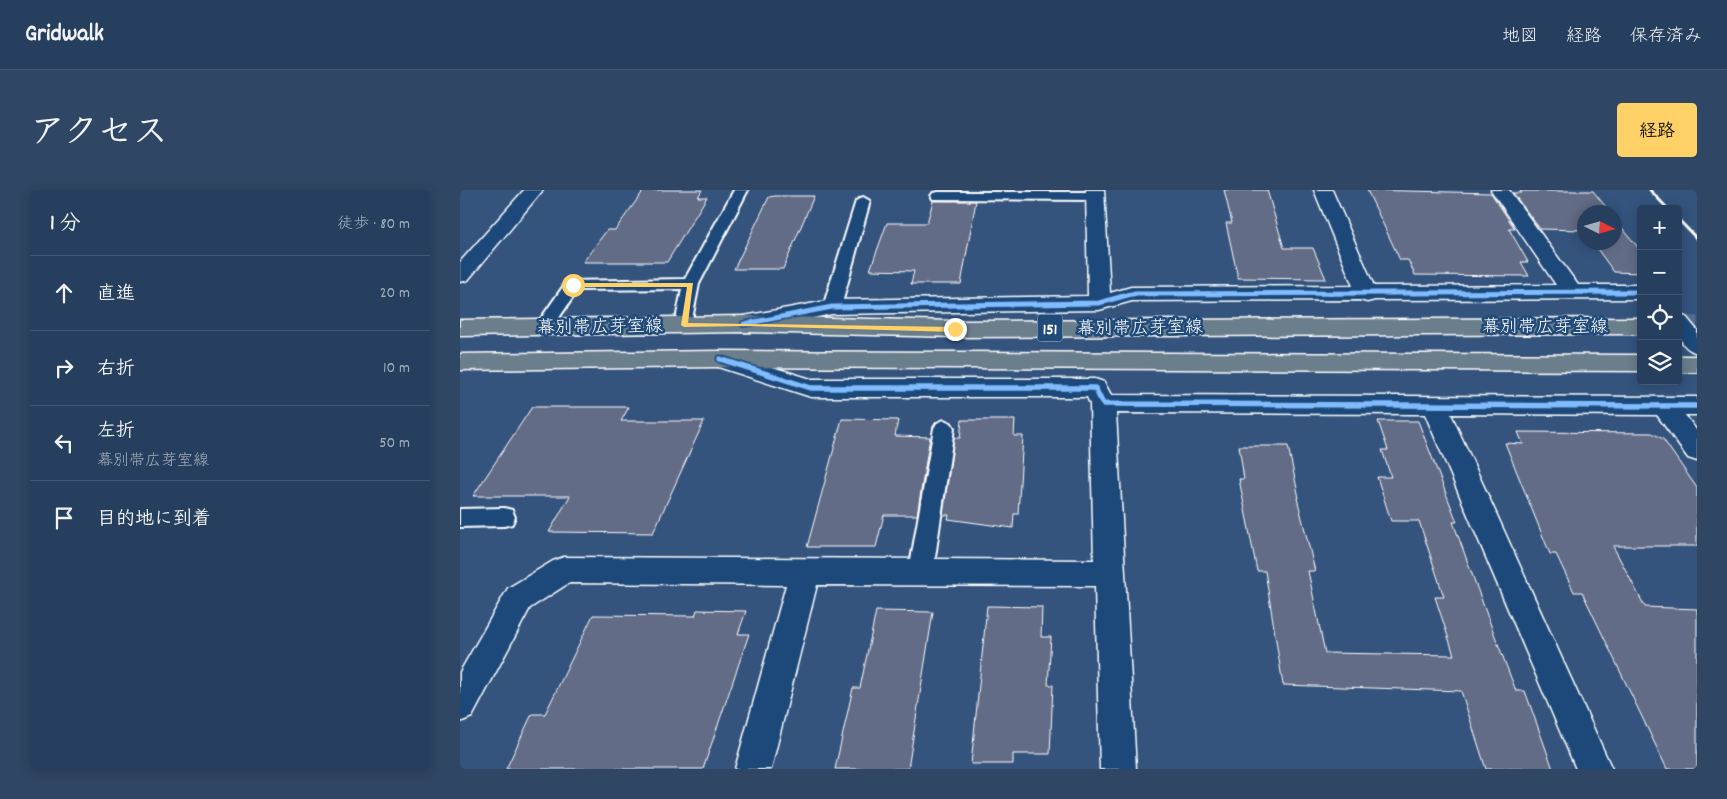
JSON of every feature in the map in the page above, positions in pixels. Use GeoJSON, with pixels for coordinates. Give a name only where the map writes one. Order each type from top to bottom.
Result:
{"type":"FeatureCollection","features":[{"type":"Feature","properties":{"kind":"main road","name":"幕別帯広芽室線"},"geometry":{"type":"LineString","coordinates":[[460,328],[744,324],[955,329],[1637,326]]}},
{"type":"Feature","properties":{"kind":"main road","name":"幕別帯広芽室線"},"geometry":{"type":"LineString","coordinates":[[460,362],[720,359],[1637,363]]}},
{"type":"Feature","properties":{"kind":"street"},"geometry":{"type":"LineString","coordinates":[[460,275],[534,190]]}},
{"type":"Feature","properties":{"kind":"street"},"geometry":{"type":"LineString","coordinates":[[1323,190],[1367,295]]}},
{"type":"Feature","properties":{"kind":"street"},"geometry":{"type":"LineString","coordinates":[[1500,190],[1571,291]]}},
{"type":"Feature","properties":{"kind":"street"},"geometry":{"type":"LineString","coordinates":[[1095,193],[1099,303]]}},
{"type":"Feature","properties":{"kind":"street"},"geometry":{"type":"LineString","coordinates":[[744,324],[832,307],[1099,303],[1131,294],[1367,295],[1571,291],[1637,292]]}},
{"type":"Feature","properties":{"kind":"street"},"geometry":{"type":"LineString","coordinates":[[1682,334],[1690,357]]}},
{"type":"Feature","properties":{"kind":"street"},"geometry":{"type":"LineString","coordinates":[[720,359],[811,388],[1094,388],[1103,404],[1108,573],[1118,769]]}},
{"type":"Feature","properties":{"kind":"street"},"geometry":{"type":"LineString","coordinates":[[1103,404],[1697,406]]}},
{"type":"Feature","properties":{"kind":"street"},"geometry":{"type":"LineString","coordinates":[[1434,404],[1594,769]]}},
{"type":"Feature","properties":{"kind":"street"},"geometry":{"type":"LineString","coordinates":[[1664,406],[1697,451]]}},
{"type":"Feature","properties":{"kind":"street"},"geometry":{"type":"LineString","coordinates":[[460,705],[519,598],[564,570],[1108,573]]}},
{"type":"Feature","properties":{"kind":"street"},"geometry":{"type":"LineString","coordinates":[[753,769],[805,571]]}},
{"type":"Feature","properties":{"kind":"lane"},"geometry":{"type":"LineString","coordinates":[[684,325],[691,284],[741,190]]}},
{"type":"Feature","properties":{"kind":"lane"},"geometry":{"type":"LineString","coordinates":[[938,196],[1095,193]]}},
{"type":"Feature","properties":{"kind":"lane"},"geometry":{"type":"LineString","coordinates":[[832,307],[863,201]]}},
{"type":"Feature","properties":{"kind":"lane"},"geometry":{"type":"LineString","coordinates":[[544,327],[573,285],[691,284]]}},
{"type":"Feature","properties":{"kind":"lane"},"geometry":{"type":"LineString","coordinates":[[920,572],[944,428]]}},
{"type":"Feature","properties":{"kind":"lane"},"geometry":{"type":"LineString","coordinates":[[460,518],[504,517]]}},
{"type":"Feature","properties":{"kind":"building"},"geometry":{"type":"Polygon","coordinates":[[[644,190],[702,190],[698,197],[707,197],[667,262],[583,262],[607,230],[615,230],[644,190]]]}},
{"type":"Feature","properties":{"kind":"building"},"geometry":{"type":"Polygon","coordinates":[[[1224,190],[1267,190],[1284,248],[1313,248],[1326,279],[1238,278],[1226,223],[1232,223],[1224,190]]]}},
{"type":"Feature","properties":{"kind":"building"},"geometry":{"type":"Polygon","coordinates":[[[1367,190],[1491,193],[1515,229],[1509,229],[1528,262],[1521,262],[1529,276],[1415,275],[1408,260],[1400,260],[1367,190]]]}},
{"type":"Feature","properties":{"kind":"building"},"geometry":{"type":"Polygon","coordinates":[[[1520,191],[1593,191],[1604,205],[1577,205],[1577,230],[1540,229],[1513,193],[1522,193],[1520,191]]]}},
{"type":"Feature","properties":{"kind":"building"},"geometry":{"type":"Polygon","coordinates":[[[814,196],[783,269],[734,269],[769,197],[814,196]]]}},
{"type":"Feature","properties":{"kind":"building"},"geometry":{"type":"Polygon","coordinates":[[[933,201],[976,201],[961,284],[911,284],[914,271],[870,270],[887,223],[927,223],[933,201]]]}},
{"type":"Feature","properties":{"kind":"building"},"geometry":{"type":"Polygon","coordinates":[[[1622,228],[1637,246],[1637,273],[1614,272],[1598,250],[1622,250],[1622,228]]]}},
{"type":"Feature","properties":{"kind":"building"},"geometry":{"type":"Polygon","coordinates":[[[532,407],[629,407],[621,421],[704,421],[653,533],[549,532],[570,496],[473,496],[532,407]]]}},
{"type":"Feature","properties":{"kind":"building"},"geometry":{"type":"Polygon","coordinates":[[[842,419],[898,420],[895,436],[930,437],[917,515],[884,515],[876,547],[807,547],[842,419]]]}},
{"type":"Feature","properties":{"kind":"building"},"geometry":{"type":"Polygon","coordinates":[[[962,420],[1015,420],[1014,436],[1023,436],[1018,514],[1014,514],[1013,528],[948,519],[949,515],[943,515],[954,438],[960,438],[962,420]]]}},
{"type":"Feature","properties":{"kind":"building"},"geometry":{"type":"Polygon","coordinates":[[[1378,421],[1418,421],[1457,522],[1453,522],[1516,691],[1525,691],[1553,769],[1486,769],[1461,691],[1283,685],[1265,571],[1257,571],[1239,479],[1244,479],[1239,446],[1288,446],[1299,498],[1297,498],[1315,571],[1308,571],[1325,653],[1454,655],[1435,597],[1444,597],[1419,521],[1391,521],[1377,477],[1391,477],[1382,450],[1388,450],[1378,421]]]}},
{"type":"Feature","properties":{"kind":"building"},"geometry":{"type":"Polygon","coordinates":[[[1518,432],[1652,433],[1663,439],[1697,488],[1697,546],[1613,546],[1645,607],[1697,609],[1697,769],[1667,769],[1582,592],[1574,592],[1556,554],[1550,554],[1505,443],[1523,444],[1518,432]]]}},
{"type":"Feature","properties":{"kind":"building"},"geometry":{"type":"Polygon","coordinates":[[[987,606],[1042,607],[1041,637],[1051,637],[1048,685],[1053,685],[1050,754],[1013,754],[1013,764],[971,764],[987,606]]]}},
{"type":"Feature","properties":{"kind":"building"},"geometry":{"type":"Polygon","coordinates":[[[697,610],[746,611],[738,634],[749,634],[703,769],[506,769],[532,714],[545,714],[593,615],[695,616],[697,610]]]}},
{"type":"Feature","properties":{"kind":"building"},"geometry":{"type":"Polygon","coordinates":[[[876,611],[933,612],[908,769],[835,769],[853,688],[860,688],[876,611]]]}},
{"type":"Feature","properties":{"kind":"tunnel"},"geometry":{"type":"LineString","coordinates":[[1682,326],[1697,327]]}},
{"type":"Feature","properties":{"kind":"railway"},"geometry":{"type":"LineString","coordinates":[[1650,190],[1664,205]]}},
{"type":"Feature","properties":{"kind":"railway"},"geometry":{"type":"LineString","coordinates":[[1682,223],[1697,239]]}},
{"type":"Feature","properties":{"kind":"cycle path"},"geometry":{"type":"LineString","coordinates":[[744,324],[832,307],[1099,303],[1131,294],[1637,292]]}},
{"type":"Feature","properties":{"kind":"cycle path"},"geometry":{"type":"LineString","coordinates":[[720,359],[811,388],[1095,388],[1103,404],[1697,406]]}},
{"type":"Feature","properties":{"kind":"route"},"geometry":{"type":"LineString","coordinates":[[573,285],[691,284],[684,325],[744,324],[955,329]]}}]}
